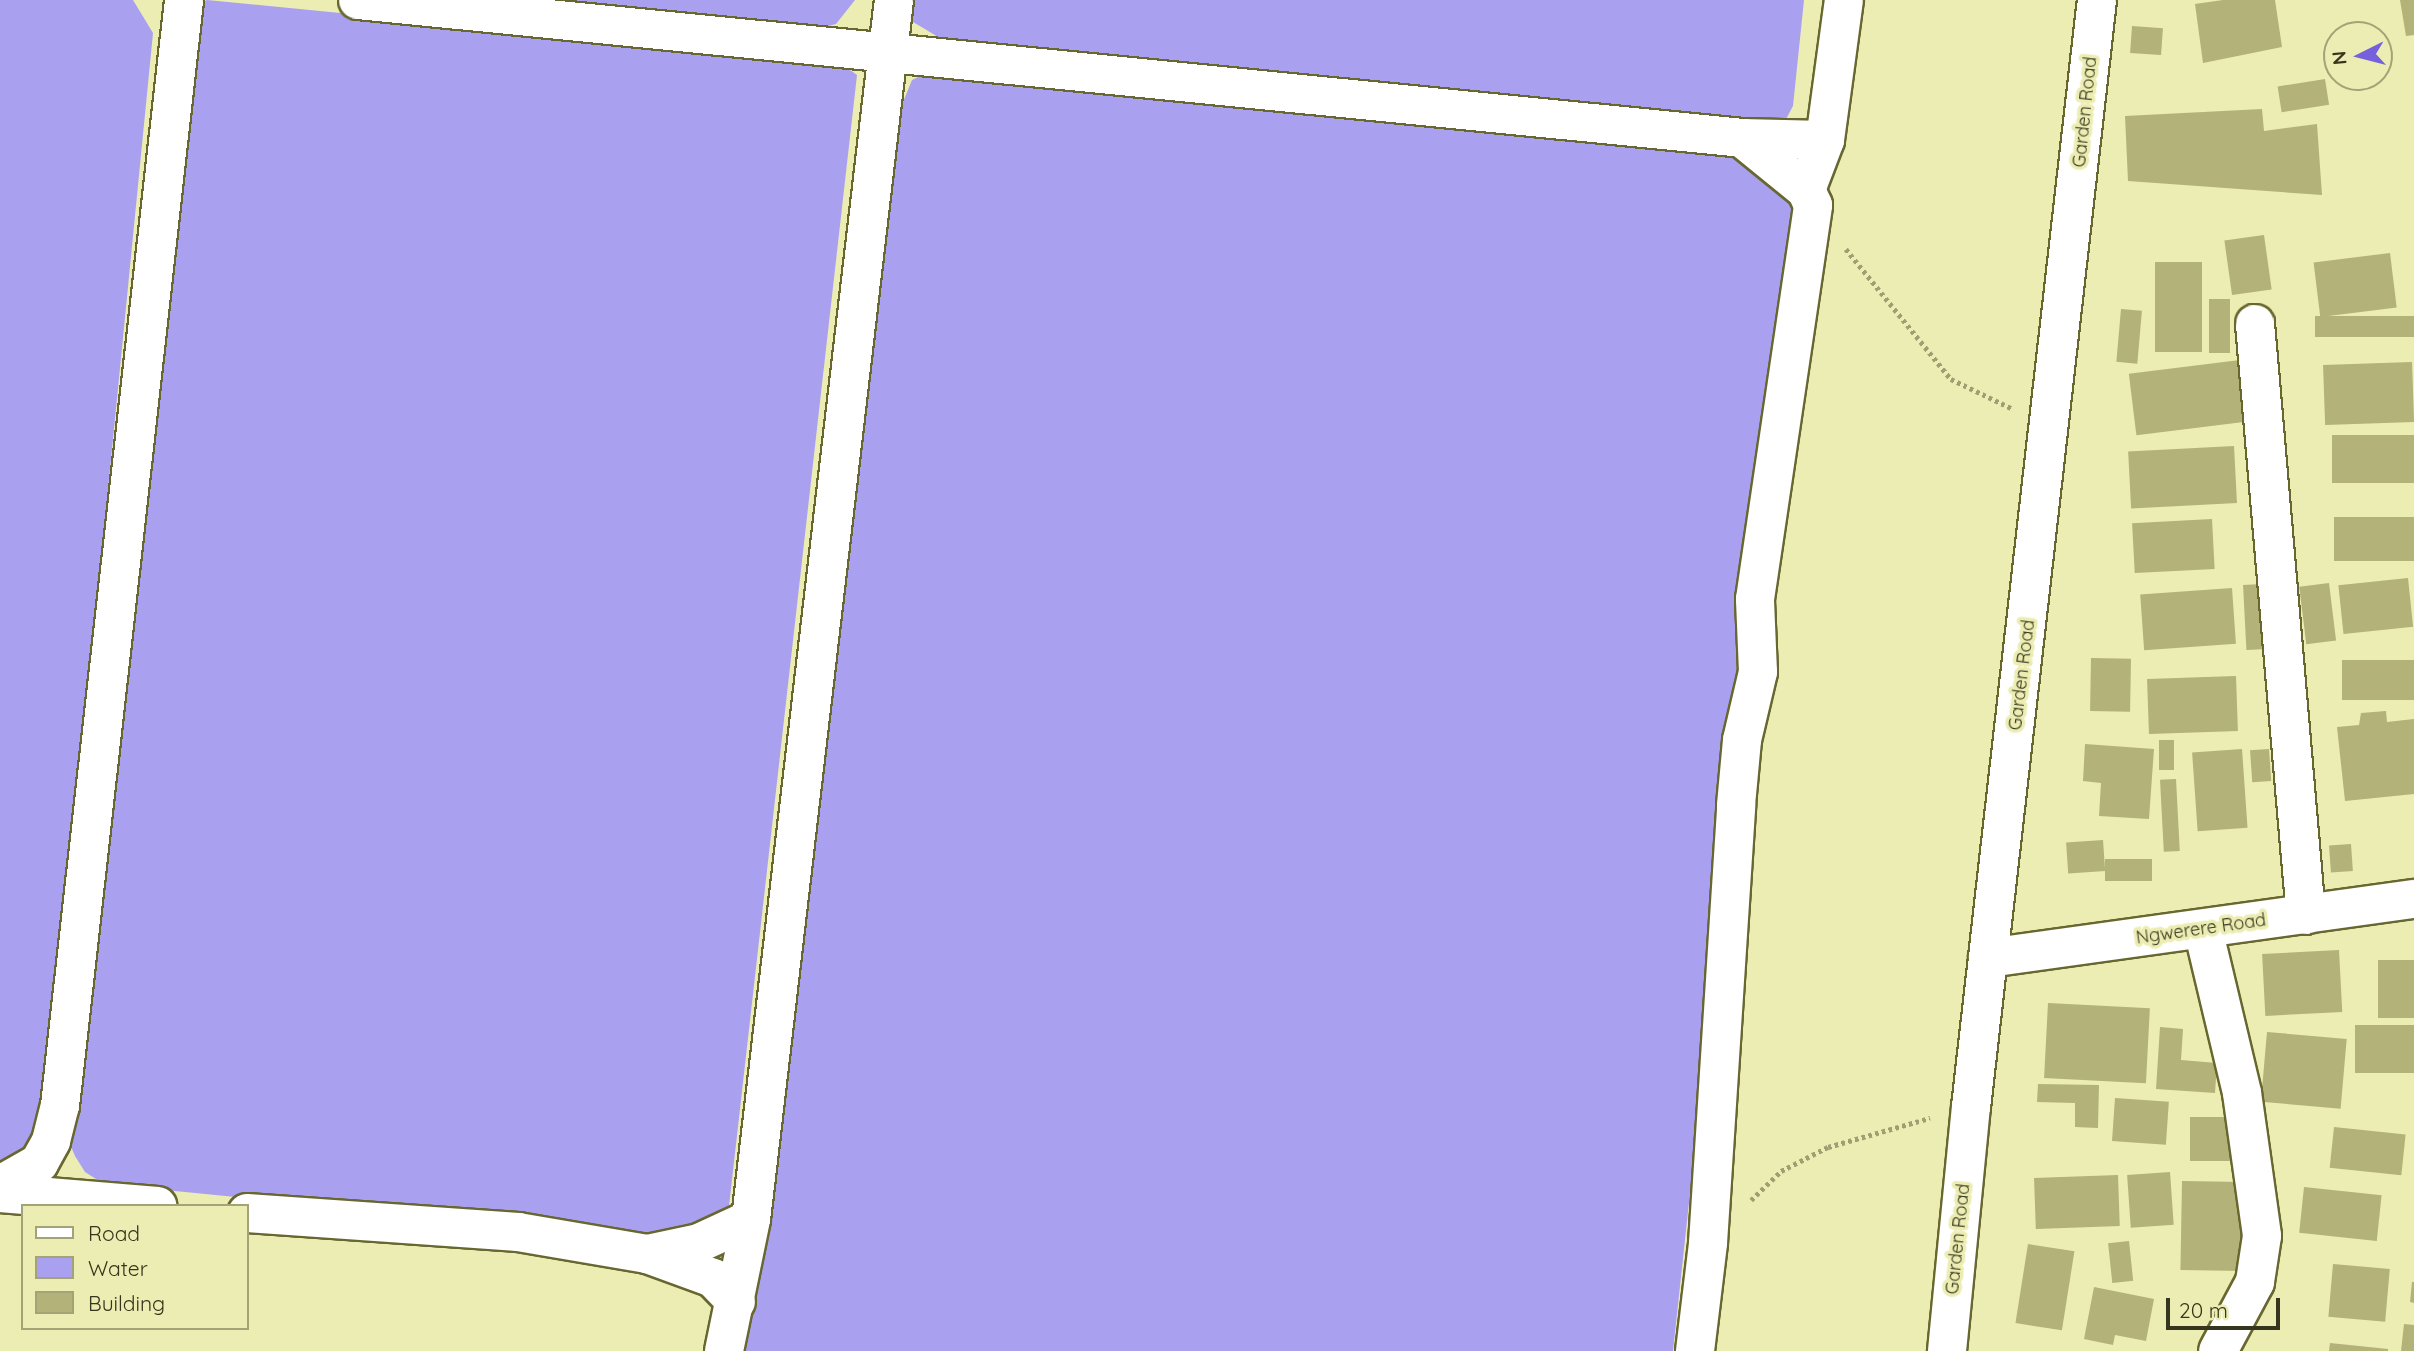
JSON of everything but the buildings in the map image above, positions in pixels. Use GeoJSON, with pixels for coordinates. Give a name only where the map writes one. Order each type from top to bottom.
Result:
{"type":"FeatureCollection","features":[{"type":"Feature","properties":{"kind":"street"},"geometry":{"type":"LineString","coordinates":[[0,1185],[39,1163],[51,1141],[60,1106],[184,0]]}},
{"type":"Feature","properties":{"kind":"street"},"geometry":{"type":"LineString","coordinates":[[358,0],[1742,138],[1825,140]]}},
{"type":"Feature","properties":{"kind":"street"},"geometry":{"type":"LineString","coordinates":[[724,1351],[751,1219],[890,53],[894,0]]}},
{"type":"Feature","properties":{"kind":"street"},"geometry":{"type":"LineString","coordinates":[[1695,1351],[1708,1243],[1742,740],[1758,672],[1755,600],[1810,198],[1825,140],[1844,0]]}},
{"type":"Feature","properties":{"kind":"street","name":"Garden Road"},"geometry":{"type":"LineString","coordinates":[[1947,1351],[1971,1107],[2052,427],[2097,0]]}},
{"type":"Feature","properties":{"kind":"street"},"geometry":{"type":"LineString","coordinates":[[1742,138],[1810,198]]}},
{"type":"Feature","properties":{"kind":"street"},"geometry":{"type":"LineString","coordinates":[[2255,324],[2306,915]]}},
{"type":"Feature","properties":{"kind":"street","name":"Ngwerere Road"},"geometry":{"type":"LineString","coordinates":[[1988,958],[2414,899]]}},
{"type":"Feature","properties":{"kind":"street"},"geometry":{"type":"LineString","coordinates":[[2203,929],[2242,1093],[2262,1236],[2255,1282],[2218,1351]]}},
{"type":"Feature","properties":{"kind":"street"},"geometry":{"type":"LineString","coordinates":[[0,1193],[133,1204]]}},
{"type":"Feature","properties":{"kind":"street"},"geometry":{"type":"LineString","coordinates":[[248,1213],[518,1233],[647,1254],[713,1278],[736,1302]]}},
{"type":"Feature","properties":{"kind":"street"},"geometry":{"type":"LineString","coordinates":[[647,1254],[699,1243],[751,1219]]}},
{"type":"Feature","properties":{"kind":"path"},"geometry":{"type":"LineString","coordinates":[[1810,198],[1951,379],[2052,427]]}},
{"type":"Feature","properties":{"kind":"path"},"geometry":{"type":"LineString","coordinates":[[1708,1243],[1781,1171],[1828,1147],[1971,1107]]}},
{"type":"Feature","properties":{"kind":"water"},"geometry":{"type":"Polygon","coordinates":[[[0,0],[133,0],[153,33],[44,1139],[0,1171],[0,0]]]}},
{"type":"Feature","properties":{"kind":"water"},"geometry":{"type":"Polygon","coordinates":[[[207,0],[839,62],[857,75],[729,1206],[710,1230],[675,1240],[104,1184],[85,1172],[69,1142],[198,4],[207,0]]]}},
{"type":"Feature","properties":{"kind":"water"},"geometry":{"type":"Polygon","coordinates":[[[459,0],[855,0],[836,24],[802,33],[459,0]]]}},
{"type":"Feature","properties":{"kind":"water"},"geometry":{"type":"Polygon","coordinates":[[[912,0],[1804,0],[1793,106],[1785,121],[1764,134],[962,51],[913,22],[912,0]]]}},
{"type":"Feature","properties":{"kind":"water"},"geometry":{"type":"Polygon","coordinates":[[[943,65],[1744,150],[1774,174],[1796,209],[1673,1351],[745,1351],[763,1175],[897,117],[912,80],[943,65]]]}}]}
